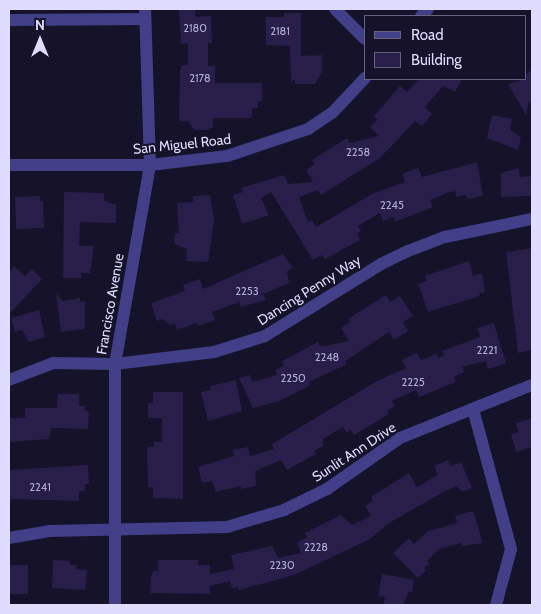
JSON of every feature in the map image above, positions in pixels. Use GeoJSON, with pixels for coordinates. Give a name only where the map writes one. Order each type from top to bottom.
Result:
{"type":"FeatureCollection","features":[{"type":"Feature","properties":{"kind":"street"},"geometry":{"type":"LineString","coordinates":[[334,9],[364,38]]}},
{"type":"Feature","properties":{"kind":"street"},"geometry":{"type":"LineString","coordinates":[[9,20],[145,14]]}},
{"type":"Feature","properties":{"kind":"street","name":"Francisco Avenue"},"geometry":{"type":"LineString","coordinates":[[115,605],[115,364],[150,165],[145,14]]}},
{"type":"Feature","properties":{"kind":"street","name":"San Miguel Road"},"geometry":{"type":"LineString","coordinates":[[9,165],[150,165],[227,156],[308,129],[333,112],[364,79]]}},
{"type":"Feature","properties":{"kind":"street","name":"Dancing Penny Way"},"geometry":{"type":"LineString","coordinates":[[9,380],[53,363],[115,364],[214,352],[265,336],[408,251],[445,237],[532,220]]}},
{"type":"Feature","properties":{"kind":"street","name":"Sunlit Ann Drive"},"geometry":{"type":"LineString","coordinates":[[9,538],[50,531],[227,526],[284,510],[327,490],[400,438],[532,385]]}},
{"type":"Feature","properties":{"kind":"street"},"geometry":{"type":"LineString","coordinates":[[473,409],[511,549],[496,605]]}},
{"type":"Feature","properties":{"kind":"building"},"geometry":{"type":"Polygon","coordinates":[[[195,9],[195,17],[211,16],[212,43],[208,43],[208,66],[215,66],[215,83],[262,83],[262,101],[258,101],[258,108],[252,108],[252,118],[213,118],[213,127],[207,130],[194,130],[188,121],[179,121],[180,71],[182,65],[188,65],[188,43],[181,44],[179,10],[195,9]]]}},
{"type":"Feature","properties":{"kind":"building"},"geometry":{"type":"Polygon","coordinates":[[[284,13],[301,13],[301,56],[322,55],[322,72],[315,84],[295,84],[295,80],[291,81],[290,46],[266,45],[266,17],[284,17],[284,13]]]}},
{"type":"Feature","properties":{"kind":"building"},"geometry":{"type":"Polygon","coordinates":[[[532,70],[532,106],[529,101],[526,115],[508,84],[526,80],[526,73],[532,70]]]}},
{"type":"Feature","properties":{"kind":"building"},"geometry":{"type":"Polygon","coordinates":[[[418,80],[461,80],[455,92],[443,86],[425,107],[432,114],[422,126],[415,121],[380,158],[321,195],[318,190],[299,197],[308,222],[312,220],[316,227],[372,194],[405,182],[402,174],[418,168],[422,177],[477,162],[483,196],[468,199],[465,195],[456,197],[455,190],[430,200],[433,207],[395,222],[394,217],[383,221],[380,213],[358,226],[361,231],[357,234],[360,240],[325,259],[322,255],[313,260],[271,192],[261,198],[269,215],[242,224],[233,195],[243,192],[241,188],[284,175],[288,184],[313,182],[306,170],[315,164],[312,160],[347,138],[350,143],[379,136],[370,127],[377,120],[374,116],[400,86],[407,92],[418,80]]]}},
{"type":"Feature","properties":{"kind":"building"},"geometry":{"type":"Polygon","coordinates":[[[492,115],[512,119],[510,130],[521,137],[518,150],[487,138],[492,115]]]}},
{"type":"Feature","properties":{"kind":"building"},"geometry":{"type":"Polygon","coordinates":[[[519,168],[520,177],[532,176],[532,196],[501,197],[501,173],[519,168]]]}},
{"type":"Feature","properties":{"kind":"building"},"geometry":{"type":"Polygon","coordinates":[[[64,192],[104,193],[104,201],[116,205],[116,223],[80,222],[79,246],[94,246],[90,273],[81,273],[81,278],[63,278],[64,192]]]}},
{"type":"Feature","properties":{"kind":"building"},"geometry":{"type":"Polygon","coordinates":[[[210,195],[214,219],[208,262],[186,261],[187,249],[174,244],[175,233],[179,233],[177,203],[193,202],[193,196],[210,195]]]}},
{"type":"Feature","properties":{"kind":"building"},"geometry":{"type":"Polygon","coordinates":[[[40,196],[40,201],[43,201],[44,228],[16,229],[15,197],[40,196]]]}},
{"type":"Feature","properties":{"kind":"building"},"geometry":{"type":"Polygon","coordinates":[[[532,248],[532,350],[518,353],[506,252],[532,248]]]}},
{"type":"Feature","properties":{"kind":"building"},"geometry":{"type":"Polygon","coordinates":[[[283,254],[293,268],[287,271],[289,283],[263,294],[266,300],[241,307],[239,302],[212,312],[215,320],[198,326],[196,323],[177,330],[175,324],[170,325],[163,319],[157,321],[151,303],[185,291],[183,285],[200,279],[203,289],[283,254]]]}},
{"type":"Feature","properties":{"kind":"building"},"geometry":{"type":"Polygon","coordinates":[[[469,261],[473,276],[482,273],[485,292],[479,293],[480,296],[428,312],[418,284],[427,281],[425,276],[469,261]]]}},
{"type":"Feature","properties":{"kind":"building"},"geometry":{"type":"Polygon","coordinates":[[[14,266],[25,276],[32,269],[42,279],[9,314],[9,272],[14,266]]]}},
{"type":"Feature","properties":{"kind":"building"},"geometry":{"type":"Polygon","coordinates":[[[56,294],[63,301],[80,298],[80,302],[85,301],[85,329],[61,332],[56,294]]]}},
{"type":"Feature","properties":{"kind":"building"},"geometry":{"type":"Polygon","coordinates":[[[386,295],[390,302],[400,296],[413,316],[403,322],[408,331],[394,340],[389,332],[345,361],[347,364],[309,382],[311,385],[279,401],[253,408],[239,378],[250,375],[252,382],[277,375],[275,370],[284,366],[282,361],[318,342],[320,346],[325,346],[349,341],[341,328],[350,322],[348,319],[386,295]]]}},
{"type":"Feature","properties":{"kind":"building"},"geometry":{"type":"Polygon","coordinates":[[[39,310],[45,337],[29,342],[22,330],[15,332],[11,318],[39,310]]]}},
{"type":"Feature","properties":{"kind":"building"},"geometry":{"type":"Polygon","coordinates":[[[494,323],[506,363],[488,369],[486,361],[462,367],[464,372],[454,377],[456,382],[419,397],[416,390],[392,401],[395,406],[387,411],[389,414],[354,435],[351,430],[347,433],[343,427],[323,439],[323,446],[314,451],[316,454],[287,470],[281,460],[255,471],[256,486],[241,489],[241,486],[216,492],[212,481],[202,483],[198,467],[234,456],[233,450],[248,447],[250,456],[274,449],[272,444],[377,381],[406,368],[402,360],[417,353],[421,360],[436,354],[439,358],[444,356],[442,351],[480,337],[477,328],[494,323]]]}},
{"type":"Feature","properties":{"kind":"building"},"geometry":{"type":"Polygon","coordinates":[[[236,380],[242,411],[208,421],[201,392],[211,390],[210,386],[236,380]]]}},
{"type":"Feature","properties":{"kind":"building"},"geometry":{"type":"Polygon","coordinates":[[[153,392],[183,392],[183,499],[153,498],[153,487],[148,487],[147,447],[154,447],[154,442],[162,442],[162,418],[148,418],[148,403],[153,403],[153,392]]]}},
{"type":"Feature","properties":{"kind":"building"},"geometry":{"type":"Polygon","coordinates":[[[58,394],[79,394],[79,406],[85,406],[85,411],[89,411],[88,429],[51,428],[49,439],[9,442],[9,418],[25,418],[25,408],[57,408],[58,394]]]}},
{"type":"Feature","properties":{"kind":"building"},"geometry":{"type":"Polygon","coordinates":[[[532,418],[532,447],[516,452],[511,434],[518,432],[516,423],[532,418]]]}},
{"type":"Feature","properties":{"kind":"building"},"geometry":{"type":"Polygon","coordinates":[[[448,460],[450,466],[461,462],[472,488],[462,492],[457,486],[445,491],[389,523],[370,539],[294,575],[239,590],[238,587],[232,588],[230,581],[210,586],[210,594],[150,593],[151,576],[153,571],[158,571],[158,560],[198,560],[198,565],[210,565],[210,574],[234,569],[231,555],[272,546],[278,558],[301,553],[297,542],[307,538],[305,533],[341,515],[352,525],[371,516],[365,506],[373,501],[371,497],[409,473],[417,487],[438,475],[434,466],[448,460]]]}},
{"type":"Feature","properties":{"kind":"building"},"geometry":{"type":"Polygon","coordinates":[[[88,465],[89,484],[85,484],[85,491],[79,491],[79,501],[9,499],[9,470],[88,465]]]}},
{"type":"Feature","properties":{"kind":"building"},"geometry":{"type":"Polygon","coordinates":[[[473,511],[483,543],[462,546],[461,543],[439,549],[427,561],[430,564],[424,568],[426,570],[418,578],[393,553],[409,538],[414,544],[428,531],[457,523],[455,516],[473,511]]]}},
{"type":"Feature","properties":{"kind":"building"},"geometry":{"type":"Polygon","coordinates":[[[53,560],[70,561],[70,565],[77,565],[76,569],[87,570],[85,590],[52,588],[53,560]]]}},
{"type":"Feature","properties":{"kind":"building"},"geometry":{"type":"Polygon","coordinates":[[[9,565],[28,565],[28,594],[9,594],[9,565]]]}},
{"type":"Feature","properties":{"kind":"building"},"geometry":{"type":"Polygon","coordinates":[[[382,574],[414,580],[412,592],[409,591],[403,605],[383,605],[385,597],[378,596],[382,574]]]}}]}
